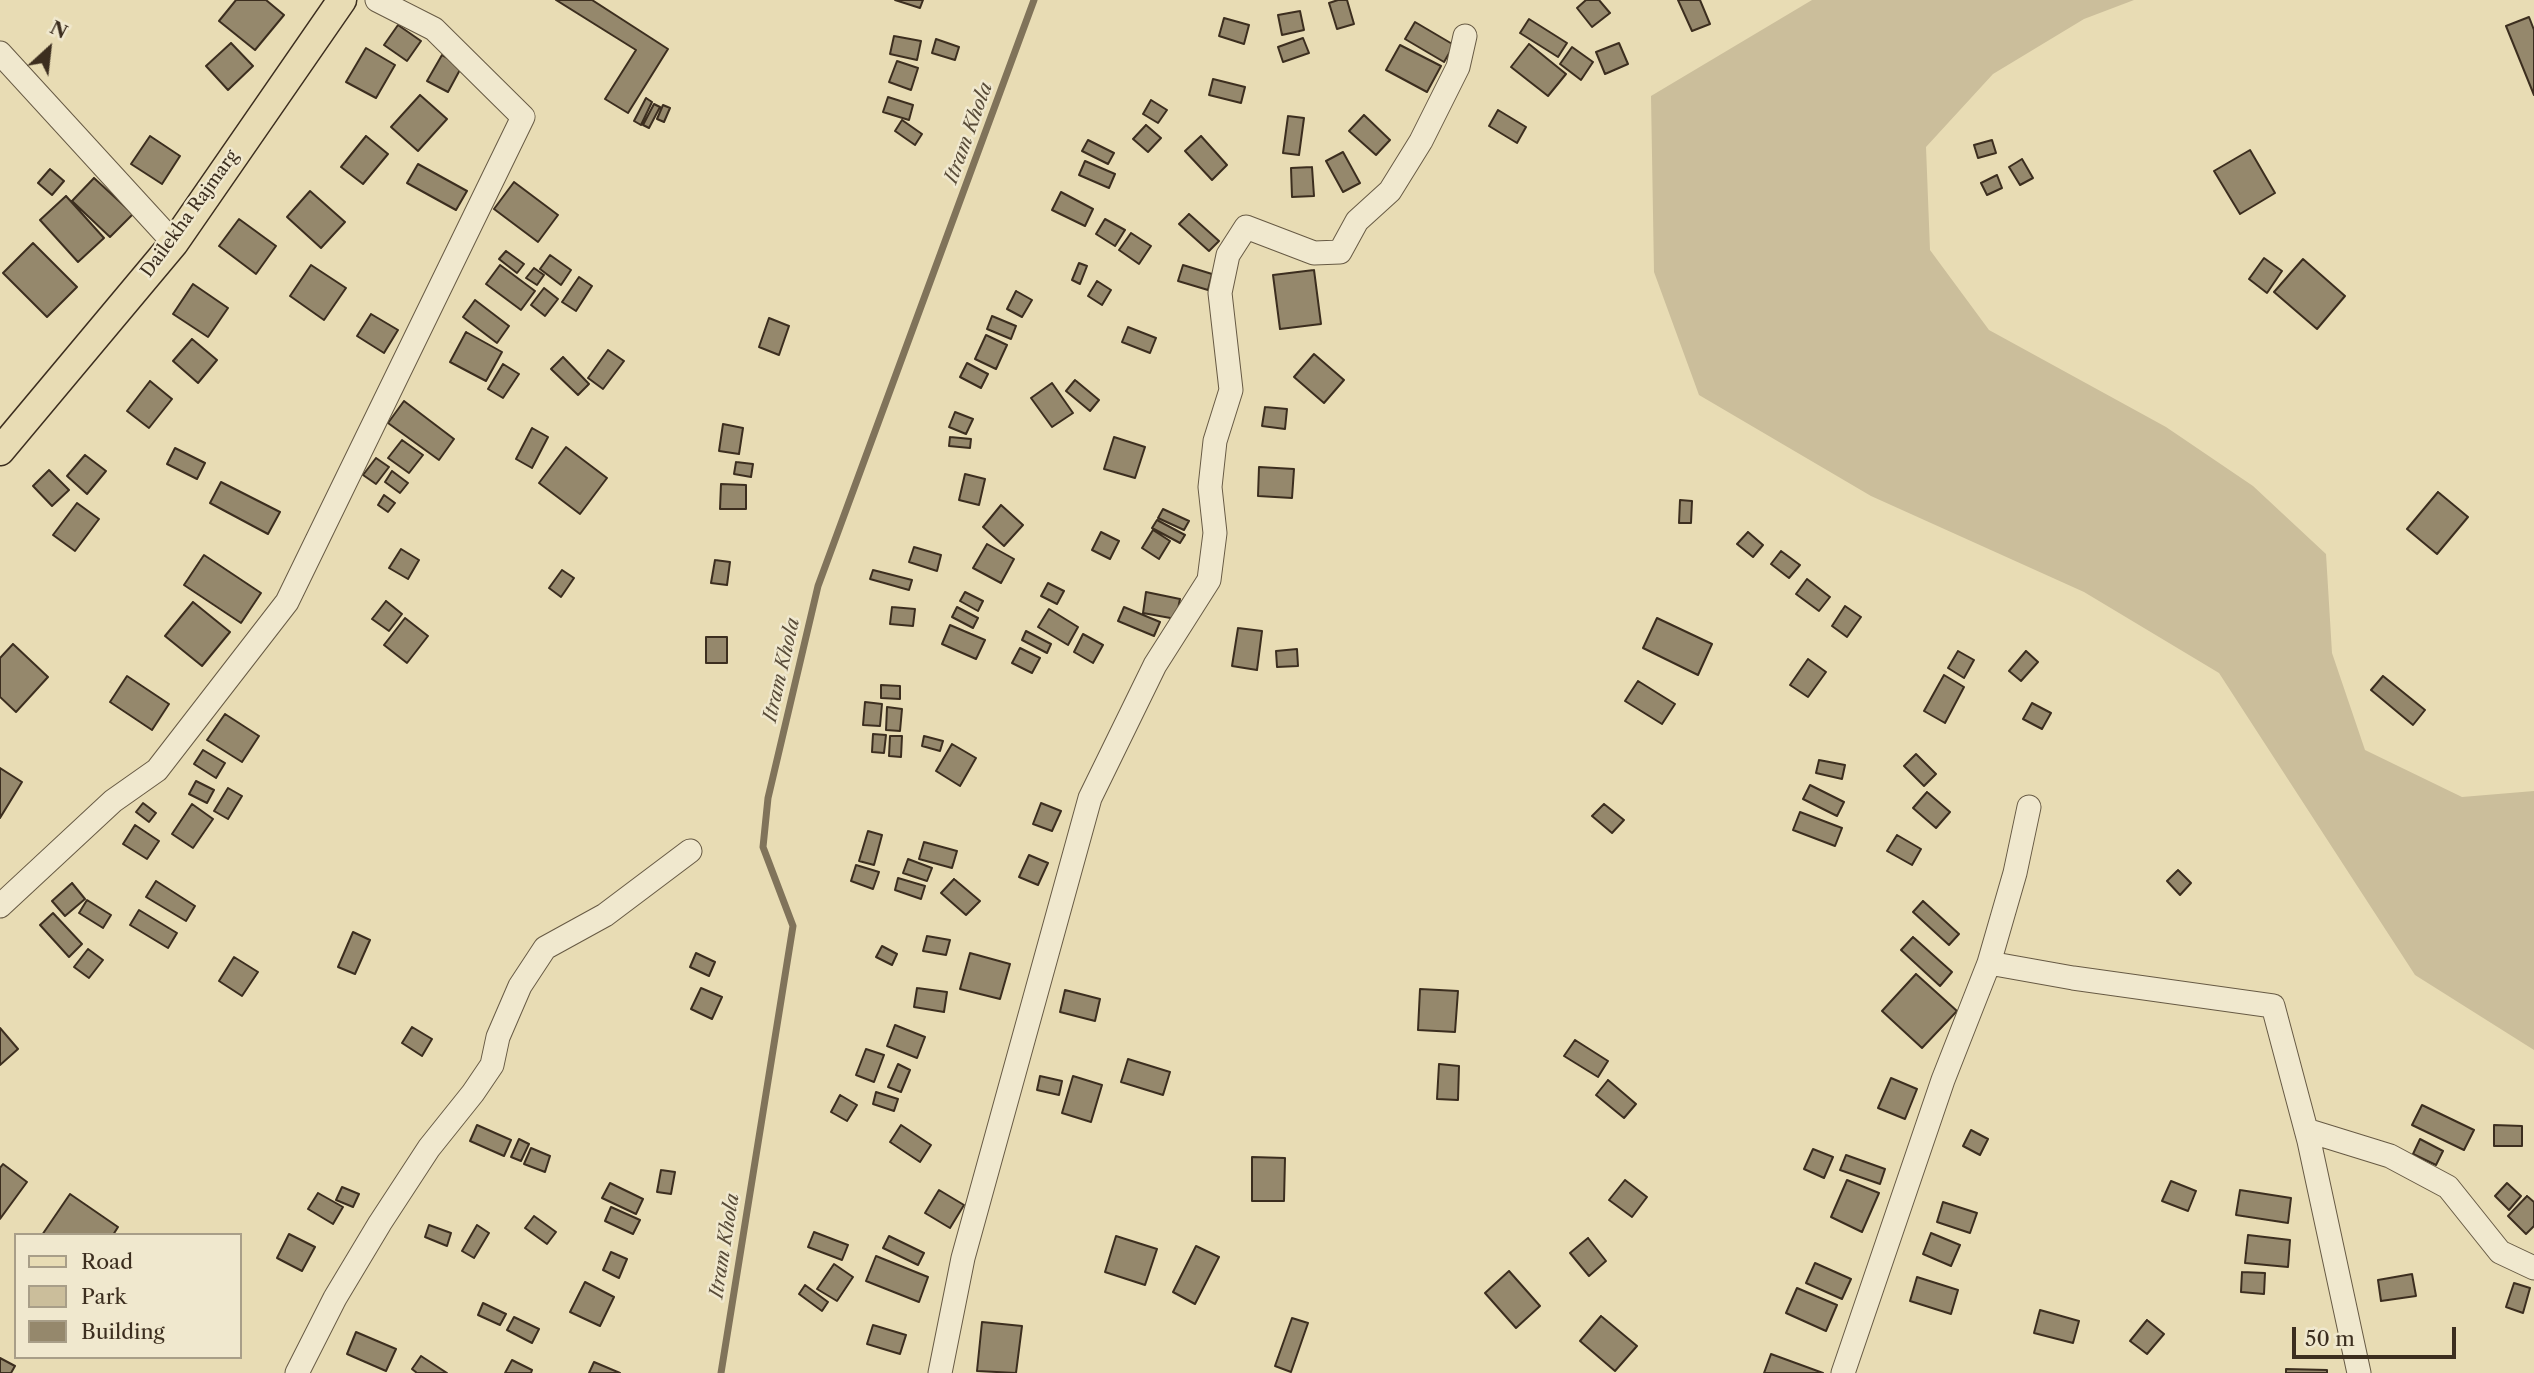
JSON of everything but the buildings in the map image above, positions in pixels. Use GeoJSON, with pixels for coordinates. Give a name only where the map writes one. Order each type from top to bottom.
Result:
{"type":"FeatureCollection","features":[{"type":"Feature","properties":{"kind":"main road","name":"Dailekha Rajmarg"},"geometry":{"type":"LineString","coordinates":[[0,451],[174,243],[342,0]]}},
{"type":"Feature","properties":{"kind":"street"},"geometry":{"type":"LineString","coordinates":[[0,906],[113,801],[157,770],[288,602],[523,117],[434,29],[377,0]]}},
{"type":"Feature","properties":{"kind":"street"},"geometry":{"type":"LineString","coordinates":[[940,1373],[963,1258],[1090,798],[1155,665],[1209,580],[1215,533],[1210,487],[1215,441],[1231,390],[1220,293],[1228,255],[1246,227],[1314,253],[1340,252],[1357,221],[1390,191],[1421,141],[1458,67],[1465,36]]}},
{"type":"Feature","properties":{"kind":"street"},"geometry":{"type":"LineString","coordinates":[[0,53],[174,243]]}},
{"type":"Feature","properties":{"kind":"street"},"geometry":{"type":"LineString","coordinates":[[1843,1373],[1943,1080],[1989,963],[2015,873],[2029,807]]}},
{"type":"Feature","properties":{"kind":"street"},"geometry":{"type":"LineString","coordinates":[[297,1373],[335,1298],[380,1223],[429,1148],[492,1065],[498,1037],[520,986],[545,948],[605,915],[690,851]]}},
{"type":"Feature","properties":{"kind":"street"},"geometry":{"type":"LineString","coordinates":[[1989,963],[2073,978],[2273,1006],[2306,1130],[2359,1373]]}},
{"type":"Feature","properties":{"kind":"street"},"geometry":{"type":"LineString","coordinates":[[2306,1130],[2390,1156],[2448,1187],[2500,1252],[2534,1268]]}},
{"type":"Feature","properties":{"kind":"green space"},"geometry":{"type":"Polygon","coordinates":[[[1812,0],[2134,0],[2084,19],[1993,74],[1926,147],[1930,250],[1989,330],[2166,427],[2253,486],[2326,554],[2332,653],[2365,750],[2462,797],[2534,791],[2534,1050],[2415,975],[2219,673],[2084,592],[1871,496],[1699,395],[1654,272],[1651,96],[1812,0]]]}},
{"type":"Feature","properties":{"kind":"waterway","name":"Itram Khola"},"geometry":{"type":"LineString","coordinates":[[721,1373],[793,926],[763,847],[768,798],[818,586],[1034,0]]}}]}
